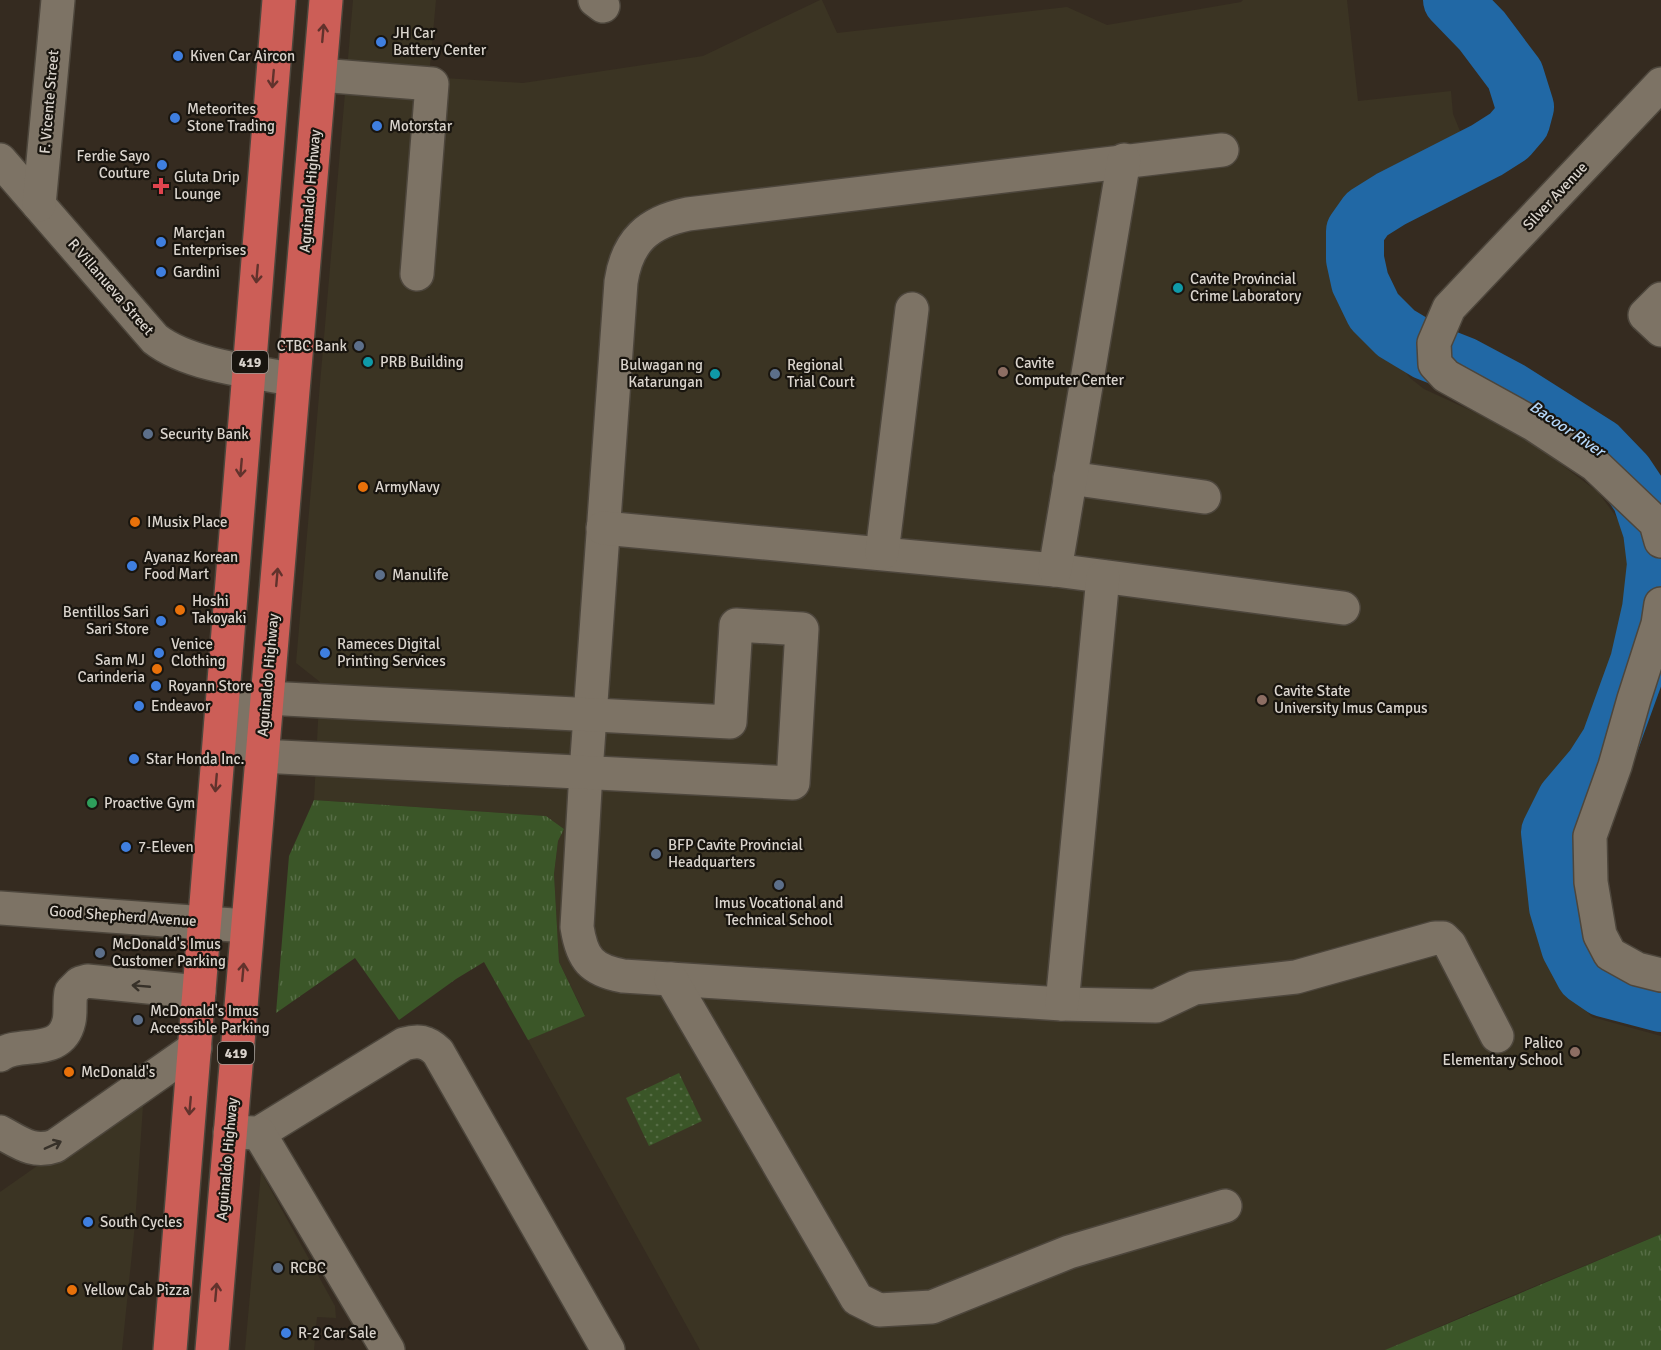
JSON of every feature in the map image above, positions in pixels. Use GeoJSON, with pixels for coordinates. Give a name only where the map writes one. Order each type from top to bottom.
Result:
{"type":"FeatureCollection","features":[{"type":"Feature","properties":{"kind":"highway","name":"419"},"geometry":{"type":"LineString","coordinates":[[170,1350],[279,0]]}},
{"type":"Feature","properties":{"kind":"highway","name":"Aguinaldo Highway"},"geometry":{"type":"LineString","coordinates":[[212,1350],[244,1133],[235,1067],[326,0]]}},
{"type":"Feature","properties":{"kind":"highway"},"geometry":{"type":"LineString","coordinates":[[194,1055],[235,1067]]}},
{"type":"Feature","properties":{"kind":"street","name":"F. Vicente Street"},"geometry":{"type":"LineString","coordinates":[[39,205],[58,0]]}},
{"type":"Feature","properties":{"kind":"street"},"geometry":{"type":"LineString","coordinates":[[320,75],[432,84],[417,274]]}},
{"type":"Feature","properties":{"kind":"street","name":"Silver Avenue"},"geometry":{"type":"LineString","coordinates":[[1661,84],[1449,308],[1434,344],[1436,364],[1446,376],[1533,424],[1595,465],[1656,523],[1661,541]]}},
{"type":"Feature","properties":{"kind":"street"},"geometry":{"type":"LineString","coordinates":[[1222,150],[1124,160],[670,217],[654,225],[630,249],[623,265],[603,528],[577,927],[579,943],[585,956],[594,966],[607,973],[623,976],[1062,1004],[1156,1006],[1194,988],[1296,977],[1435,938],[1443,938],[1450,945],[1497,1036]]}},
{"type":"Feature","properties":{"kind":"street","name":"R Villanueva Street"},"geometry":{"type":"LineString","coordinates":[[0,160],[155,339],[166,348],[179,354],[249,372],[293,379]]}},
{"type":"Feature","properties":{"kind":"street"},"geometry":{"type":"LineString","coordinates":[[1055,570],[1124,160]]}},
{"type":"Feature","properties":{"kind":"street"},"geometry":{"type":"LineString","coordinates":[[1661,299],[1645,315],[1661,330]]}},
{"type":"Feature","properties":{"kind":"street"},"geometry":{"type":"LineString","coordinates":[[882,553],[912,309]]}},
{"type":"Feature","properties":{"kind":"street"},"geometry":{"type":"LineString","coordinates":[[1070,478],[1204,497]]}},
{"type":"Feature","properties":{"kind":"street"},"geometry":{"type":"LineString","coordinates":[[603,528],[1055,570],[1343,608]]}},
{"type":"Feature","properties":{"kind":"street"},"geometry":{"type":"LineString","coordinates":[[1062,1004],[1104,577]]}},
{"type":"Feature","properties":{"kind":"street"},"geometry":{"type":"LineString","coordinates":[[1661,603],[1658,624],[1615,766],[1590,836],[1591,882],[1600,935],[1610,954],[1637,969],[1661,975]]}},
{"type":"Feature","properties":{"kind":"street"},"geometry":{"type":"LineString","coordinates":[[736,625],[801,629],[793,783],[261,756],[220,724],[266,698],[730,722],[736,625]]}},
{"type":"Feature","properties":{"kind":"street","name":"Good Shepherd Avenue"},"geometry":{"type":"LineString","coordinates":[[0,908],[247,926]]}},
{"type":"Feature","properties":{"kind":"street"},"geometry":{"type":"LineString","coordinates":[[671,979],[857,1299],[879,1311],[932,1307],[1069,1252],[1225,1206]]}},
{"type":"Feature","properties":{"kind":"street"},"geometry":{"type":"LineString","coordinates":[[0,1055],[8,1050],[45,1046],[57,1039],[65,1031],[69,1021],[71,992],[80,983],[87,981],[199,992]]}},
{"type":"Feature","properties":{"kind":"street"},"geometry":{"type":"LineString","coordinates":[[388,1350],[244,1133],[404,1044],[414,1041],[432,1045],[438,1052],[609,1350]]}},
{"type":"Feature","properties":{"kind":"street"},"geometry":{"type":"LineString","coordinates":[[0,1132],[32,1149],[55,1146],[194,1055]]}},
{"type":"Feature","properties":{"kind":"shaded area"},"geometry":{"type":"Polygon","coordinates":[[[353,0],[436,0],[429,77],[523,83],[703,56],[820,0],[837,33],[1067,7],[1107,25],[1243,0],[1347,0],[1358,101],[1451,91],[1453,114],[1469,153],[1362,209],[1345,227],[1346,260],[1362,307],[1383,342],[1410,378],[1424,389],[1500,424],[1534,444],[1598,492],[1623,526],[1639,564],[1644,611],[1635,658],[1603,743],[1532,827],[1529,837],[1531,898],[1546,953],[1568,993],[1592,1017],[1661,1036],[1661,1234],[1386,1350],[700,1350],[528,1040],[585,1015],[559,962],[554,874],[558,841],[564,829],[546,816],[314,800],[320,682],[296,663],[353,0]]]}},
{"type":"Feature","properties":{"kind":"shaded area"},"geometry":{"type":"Polygon","coordinates":[[[144,1091],[135,1224],[122,1350],[0,1350],[0,1192],[144,1091]]]}},
{"type":"Feature","properties":{"kind":"shaded area"},"geometry":{"type":"Polygon","coordinates":[[[261,1172],[335,1306],[336,1318],[317,1317],[314,1350],[245,1350],[261,1172]]]}},
{"type":"Feature","properties":{"kind":"green space"},"geometry":{"type":"Polygon","coordinates":[[[314,800],[546,816],[564,829],[558,841],[554,874],[559,962],[585,1016],[528,1040],[484,962],[399,1020],[355,958],[276,1013],[289,856],[314,800]]]}},
{"type":"Feature","properties":{"kind":"green space"},"geometry":{"type":"Polygon","coordinates":[[[679,1073],[702,1121],[649,1146],[626,1098],[679,1073]]]}},
{"type":"Feature","properties":{"kind":"green space"},"geometry":{"type":"Polygon","coordinates":[[[1661,1234],[1661,1350],[1385,1350],[1661,1234]]]}},
{"type":"Feature","properties":{"kind":"waterway","name":"Bacoor River"},"geometry":{"type":"LineString","coordinates":[[1452,0],[1482,31],[1515,75],[1525,107],[1521,122],[1509,136],[1487,150],[1391,199],[1367,214],[1355,231],[1355,259],[1360,282],[1374,311],[1396,333],[1426,351],[1464,366],[1509,390],[1599,447],[1625,474],[1641,498],[1652,531],[1656,564],[1651,609],[1639,662],[1610,742],[1594,767],[1566,800],[1550,832],[1558,907],[1570,947],[1585,975],[1604,988],[1661,1003]]}},
{"type":"Feature","properties":{"kind":"place","name":"JH Car Battery Center"},"geometry":{"type":"Point","coordinates":[381,42]}},
{"type":"Feature","properties":{"kind":"place","name":"Kiven Car Aircon"},"geometry":{"type":"Point","coordinates":[178,56]}},
{"type":"Feature","properties":{"kind":"place","name":"Meteorites Stone Trading"},"geometry":{"type":"Point","coordinates":[175,118]}},
{"type":"Feature","properties":{"kind":"place","name":"Motorstar"},"geometry":{"type":"Point","coordinates":[377,126]}},
{"type":"Feature","properties":{"kind":"place","name":"Ferdie Sayo Couture"},"geometry":{"type":"Point","coordinates":[162,165]}},
{"type":"Feature","properties":{"kind":"place","name":"Gluta Drip Lounge"},"geometry":{"type":"Point","coordinates":[161,186]}},
{"type":"Feature","properties":{"kind":"place","name":"Marcjan Enterprises"},"geometry":{"type":"Point","coordinates":[161,242]}},
{"type":"Feature","properties":{"kind":"place","name":"Gardini"},"geometry":{"type":"Point","coordinates":[161,272]}},
{"type":"Feature","properties":{"kind":"place","name":"Cavite Provincial Crime Laboratory"},"geometry":{"type":"Point","coordinates":[1178,288]}},
{"type":"Feature","properties":{"kind":"place","name":"CTBC Bank"},"geometry":{"type":"Point","coordinates":[359,346]}},
{"type":"Feature","properties":{"kind":"place","name":"PRB Building"},"geometry":{"type":"Point","coordinates":[368,362]}},
{"type":"Feature","properties":{"kind":"place","name":"Cavite Computer Center"},"geometry":{"type":"Point","coordinates":[1003,372]}},
{"type":"Feature","properties":{"kind":"place","name":"Bulwagan ng Katarungan"},"geometry":{"type":"Point","coordinates":[715,374]}},
{"type":"Feature","properties":{"kind":"place","name":"Regional Trial Court"},"geometry":{"type":"Point","coordinates":[775,374]}},
{"type":"Feature","properties":{"kind":"place","name":"Security Bank"},"geometry":{"type":"Point","coordinates":[148,434]}},
{"type":"Feature","properties":{"kind":"place","name":"ArmyNavy"},"geometry":{"type":"Point","coordinates":[363,487]}},
{"type":"Feature","properties":{"kind":"place","name":"IMusix Place"},"geometry":{"type":"Point","coordinates":[135,522]}},
{"type":"Feature","properties":{"kind":"place","name":"Ayanaz Korean Food Mart"},"geometry":{"type":"Point","coordinates":[132,566]}},
{"type":"Feature","properties":{"kind":"place","name":"Manulife"},"geometry":{"type":"Point","coordinates":[380,575]}},
{"type":"Feature","properties":{"kind":"place","name":"Hoshi Takoyaki"},"geometry":{"type":"Point","coordinates":[180,610]}},
{"type":"Feature","properties":{"kind":"place","name":"Bentillos Sari Sari Store"},"geometry":{"type":"Point","coordinates":[161,621]}},
{"type":"Feature","properties":{"kind":"place","name":"Venice Clothing"},"geometry":{"type":"Point","coordinates":[159,653]}},
{"type":"Feature","properties":{"kind":"place","name":"Rameces Digital Printing Services"},"geometry":{"type":"Point","coordinates":[325,653]}},
{"type":"Feature","properties":{"kind":"place","name":"Sam MJ Carinderia"},"geometry":{"type":"Point","coordinates":[157,669]}},
{"type":"Feature","properties":{"kind":"place","name":"Royann Store"},"geometry":{"type":"Point","coordinates":[156,686]}},
{"type":"Feature","properties":{"kind":"place","name":"Cavite State University Imus Campus"},"geometry":{"type":"Point","coordinates":[1262,700]}},
{"type":"Feature","properties":{"kind":"place","name":"Endeavor"},"geometry":{"type":"Point","coordinates":[139,706]}},
{"type":"Feature","properties":{"kind":"place","name":"Star Honda Inc."},"geometry":{"type":"Point","coordinates":[134,759]}},
{"type":"Feature","properties":{"kind":"place","name":"Proactive Gym"},"geometry":{"type":"Point","coordinates":[92,803]}},
{"type":"Feature","properties":{"kind":"place","name":"7-Eleven"},"geometry":{"type":"Point","coordinates":[126,847]}},
{"type":"Feature","properties":{"kind":"place","name":"BFP Cavite Provincial Headquarters"},"geometry":{"type":"Point","coordinates":[656,854]}},
{"type":"Feature","properties":{"kind":"place","name":"Imus Vocational and Technical School"},"geometry":{"type":"Point","coordinates":[779,885]}},
{"type":"Feature","properties":{"kind":"place","name":"McDonald's Imus Customer Parking"},"geometry":{"type":"Point","coordinates":[100,953]}},
{"type":"Feature","properties":{"kind":"place","name":"McDonald's Imus Accessible Parking"},"geometry":{"type":"Point","coordinates":[138,1020]}},
{"type":"Feature","properties":{"kind":"place","name":"Palico Elementary School"},"geometry":{"type":"Point","coordinates":[1575,1052]}},
{"type":"Feature","properties":{"kind":"place","name":"McDonald's"},"geometry":{"type":"Point","coordinates":[69,1072]}},
{"type":"Feature","properties":{"kind":"place","name":"South Cycles"},"geometry":{"type":"Point","coordinates":[88,1222]}},
{"type":"Feature","properties":{"kind":"place","name":"RCBC"},"geometry":{"type":"Point","coordinates":[278,1268]}},
{"type":"Feature","properties":{"kind":"place","name":"Yellow Cab Pizza"},"geometry":{"type":"Point","coordinates":[72,1290]}},
{"type":"Feature","properties":{"kind":"place","name":"R-2 Car Sale"},"geometry":{"type":"Point","coordinates":[286,1333]}}]}
